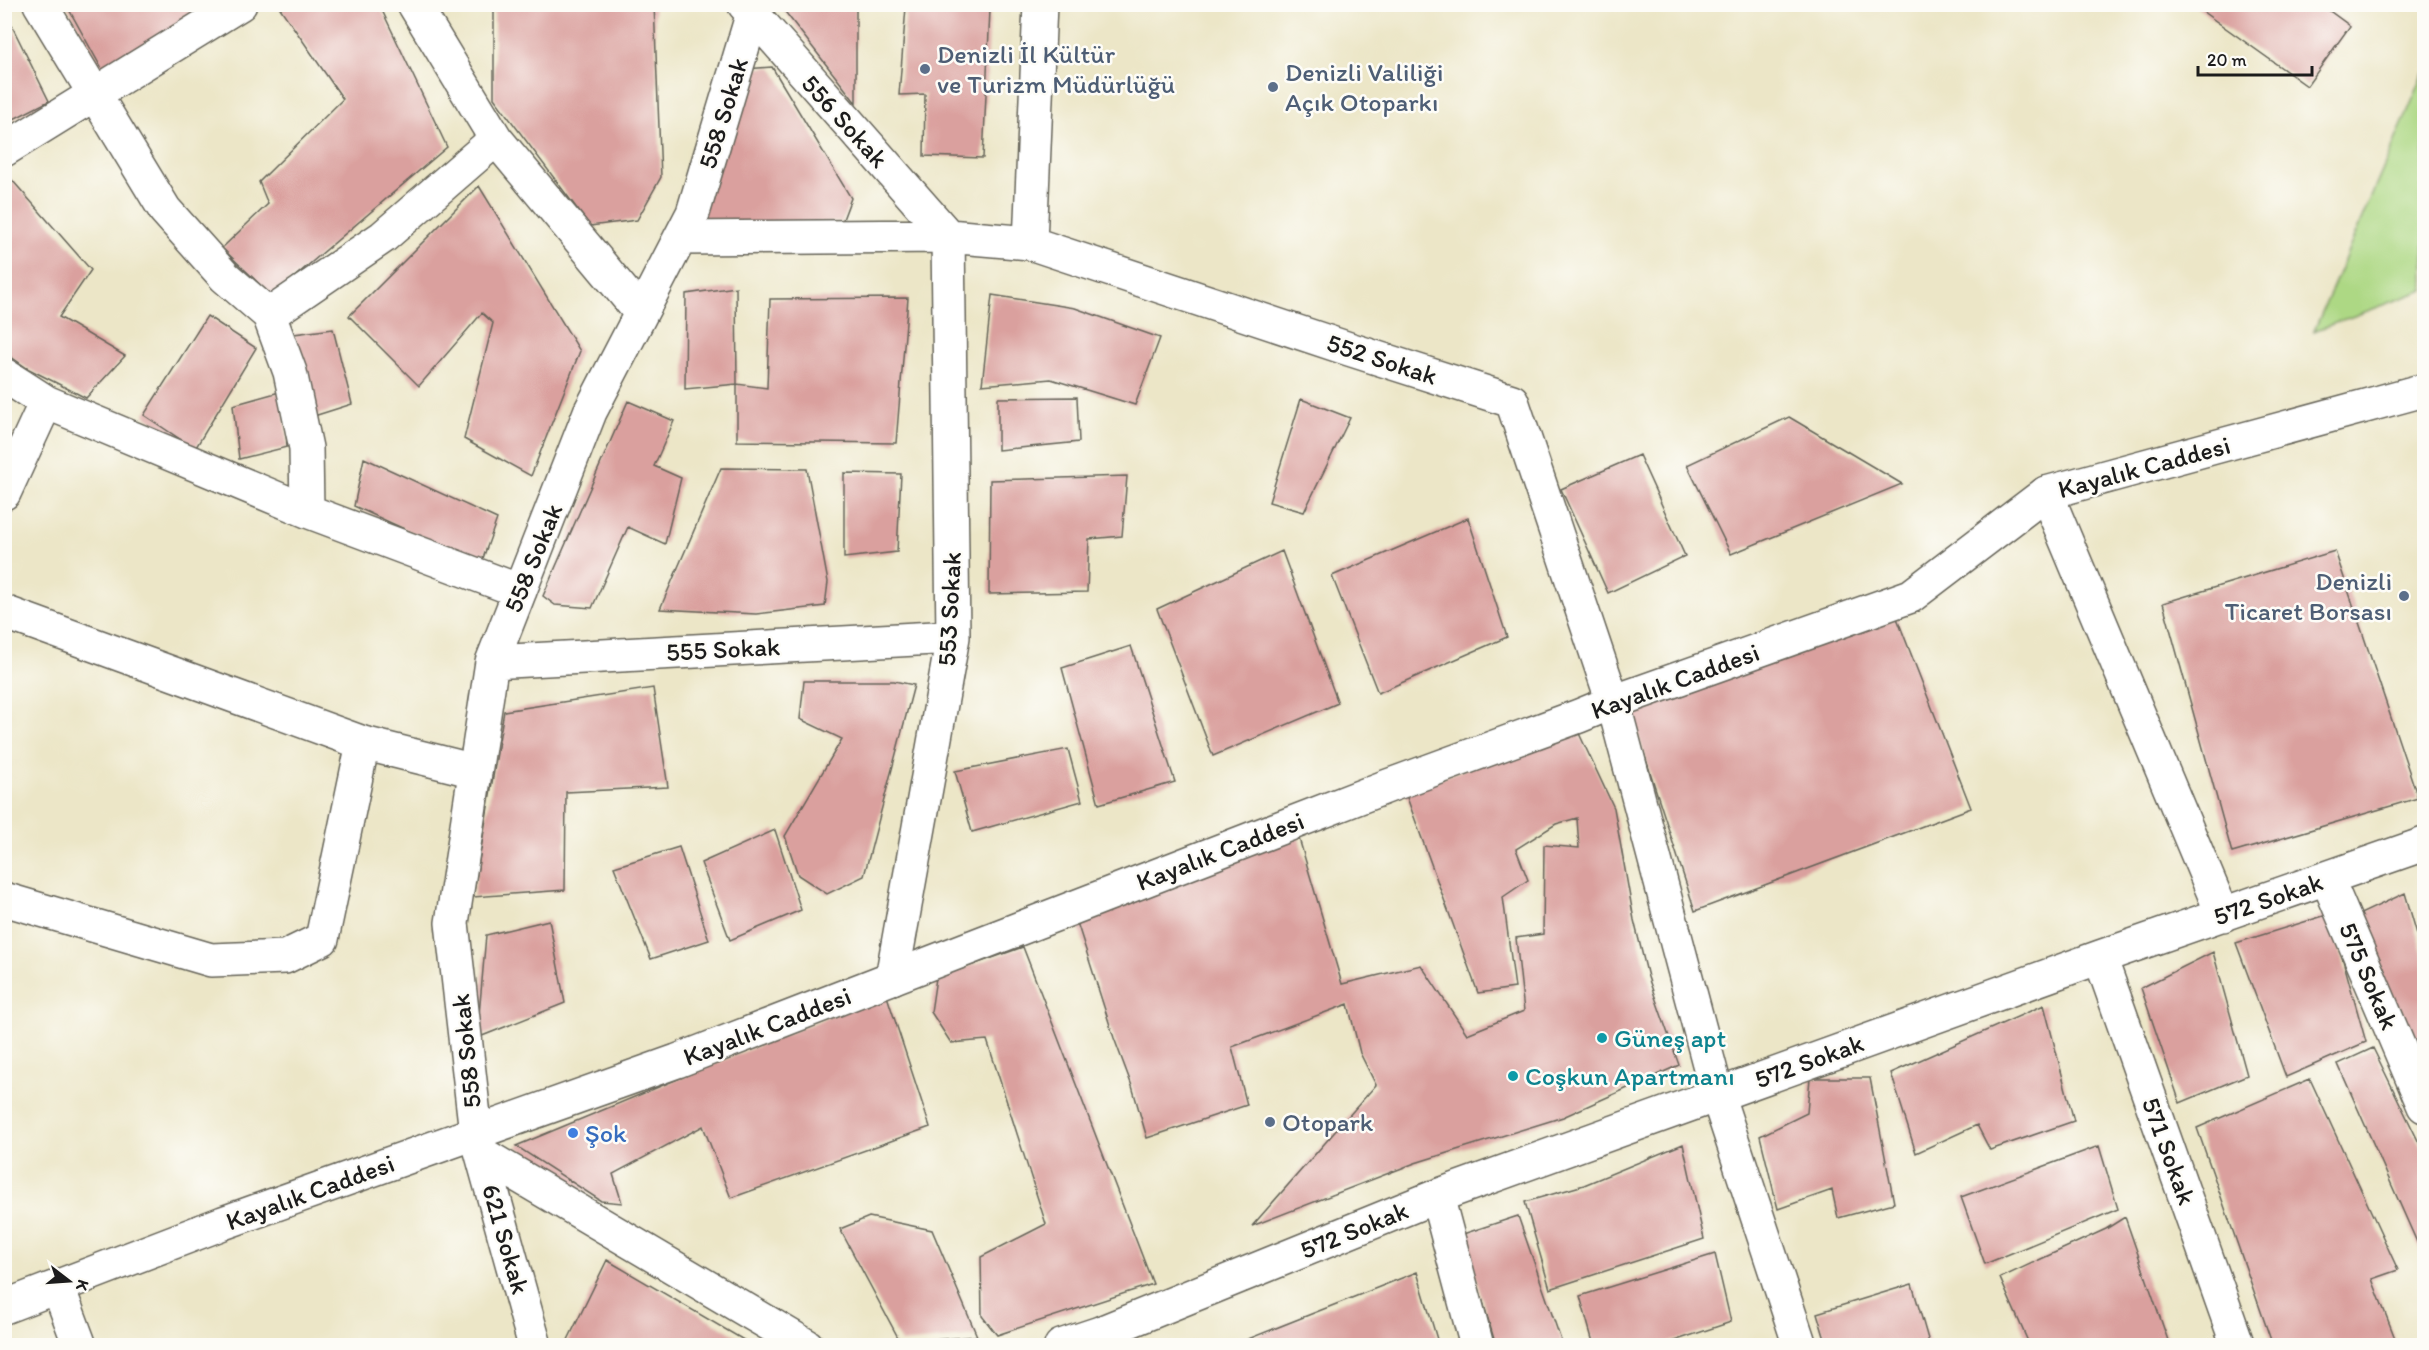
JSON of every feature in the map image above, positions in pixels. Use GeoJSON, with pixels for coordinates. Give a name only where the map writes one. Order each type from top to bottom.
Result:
{"type":"FeatureCollection","features":[{"type":"Feature","properties":{"kind":"street"},"geometry":{"type":"LineString","coordinates":[[40,4],[165,210],[225,277],[269,315],[290,372],[306,448],[307,511]]}},
{"type":"Feature","properties":{"kind":"street"},"geometry":{"type":"LineString","coordinates":[[4,150],[240,4]]}},
{"type":"Feature","properties":{"kind":"street"},"geometry":{"type":"LineString","coordinates":[[414,4],[496,139],[641,313]]}},
{"type":"Feature","properties":{"kind":"street"},"geometry":{"type":"LineString","coordinates":[[1030,243],[1040,4]]}},
{"type":"Feature","properties":{"kind":"street","name":"556 Sokak"},"geometry":{"type":"LineString","coordinates":[[748,10],[948,236]]}},
{"type":"Feature","properties":{"kind":"street","name":"558 Sokak"},"geometry":{"type":"LineString","coordinates":[[479,1143],[452,923],[492,662],[590,412],[693,213],[748,10]]}},
{"type":"Feature","properties":{"kind":"street"},"geometry":{"type":"LineString","coordinates":[[269,315],[383,237],[496,139]]}},
{"type":"Feature","properties":{"kind":"street","name":"552 Sokak"},"geometry":{"type":"LineString","coordinates":[[680,238],[948,236],[1030,243],[1512,401],[1613,702]]}},
{"type":"Feature","properties":{"kind":"street","name":"553 Sokak"},"geometry":{"type":"LineString","coordinates":[[892,978],[953,637],[948,236]]}},
{"type":"Feature","properties":{"kind":"street"},"geometry":{"type":"LineString","coordinates":[[4,375],[46,402],[307,511],[520,591]]}},
{"type":"Feature","properties":{"kind":"street","name":"Kayalık Caddesi"},"geometry":{"type":"LineString","coordinates":[[4,1307],[223,1223],[479,1143],[677,1061],[1388,786],[1613,702],[1911,596],[2046,493],[2424,390]]}},
{"type":"Feature","properties":{"kind":"street"},"geometry":{"type":"LineString","coordinates":[[4,493],[46,402]]}},
{"type":"Feature","properties":{"kind":"street"},"geometry":{"type":"LineString","coordinates":[[2046,493],[2223,915]]}},
{"type":"Feature","properties":{"kind":"street"},"geometry":{"type":"LineString","coordinates":[[4,612],[363,743],[475,771]]}},
{"type":"Feature","properties":{"kind":"street","name":"555 Sokak"},"geometry":{"type":"LineString","coordinates":[[492,662],[953,637]]}},
{"type":"Feature","properties":{"kind":"street"},"geometry":{"type":"LineString","coordinates":[[1613,702],[1717,1094],[1800,1346]]}},
{"type":"Feature","properties":{"kind":"street"},"geometry":{"type":"LineString","coordinates":[[4,899],[211,960],[285,957],[322,939],[363,743]]}},
{"type":"Feature","properties":{"kind":"street","name":"572 Sokak"},"geometry":{"type":"LineString","coordinates":[[1061,1346],[1102,1339],[1437,1196],[2100,957],[2424,844]]}},
{"type":"Feature","properties":{"kind":"street","name":"575 Sokak"},"geometry":{"type":"LineString","coordinates":[[2327,878],[2424,1106]]}},
{"type":"Feature","properties":{"kind":"street","name":"571 Sokak"},"geometry":{"type":"LineString","coordinates":[[2100,957],[2238,1346]]}},
{"type":"Feature","properties":{"kind":"street"},"geometry":{"type":"LineString","coordinates":[[479,1143],[807,1346]]}},
{"type":"Feature","properties":{"kind":"street","name":"621 Sokak"},"geometry":{"type":"LineString","coordinates":[[479,1143],[535,1346]]}},
{"type":"Feature","properties":{"kind":"street"},"geometry":{"type":"LineString","coordinates":[[1437,1196],[1477,1346]]}},
{"type":"Feature","properties":{"kind":"street"},"geometry":{"type":"LineString","coordinates":[[58,1287],[80,1346]]}},
{"type":"Feature","properties":{"kind":"green space"},"geometry":{"type":"Polygon","coordinates":[[[2424,73],[2424,290],[2314,331],[2424,73]]]}},
{"type":"Feature","properties":{"kind":"building"},"geometry":{"type":"Polygon","coordinates":[[[66,4],[215,4],[103,71],[66,4]]]}},
{"type":"Feature","properties":{"kind":"building"},"geometry":{"type":"Polygon","coordinates":[[[286,4],[379,4],[447,147],[272,296],[222,248],[268,204],[259,182],[343,99],[280,8],[286,4]]]}},
{"type":"Feature","properties":{"kind":"building"},"geometry":{"type":"Polygon","coordinates":[[[654,4],[661,177],[637,220],[590,226],[494,98],[494,6],[654,4]]]}},
{"type":"Feature","properties":{"kind":"building"},"geometry":{"type":"Polygon","coordinates":[[[779,4],[856,4],[856,103],[779,4]]]}},
{"type":"Feature","properties":{"kind":"building"},"geometry":{"type":"Polygon","coordinates":[[[2192,4],[2320,4],[2350,26],[2307,86],[2192,4]]]}},
{"type":"Feature","properties":{"kind":"building","name":"Denizli İl Kültür ve Turizm Müdürlüğü"},"geometry":{"type":"Polygon","coordinates":[[[906,7],[990,10],[983,158],[924,156],[925,94],[899,95],[906,7]]]}},
{"type":"Feature","properties":{"kind":"building"},"geometry":{"type":"Polygon","coordinates":[[[4,10],[49,101],[4,124],[4,10]]]}},
{"type":"Feature","properties":{"kind":"building"},"geometry":{"type":"Polygon","coordinates":[[[772,67],[851,198],[842,222],[697,229],[746,69],[772,67]]]}},
{"type":"Feature","properties":{"kind":"building"},"geometry":{"type":"Polygon","coordinates":[[[12,180],[91,270],[59,317],[125,356],[86,398],[27,368],[4,352],[4,189],[12,180]]]}},
{"type":"Feature","properties":{"kind":"building"},"geometry":{"type":"Polygon","coordinates":[[[479,186],[580,351],[531,476],[464,439],[493,323],[482,313],[419,386],[349,316],[479,186]]]}},
{"type":"Feature","properties":{"kind":"building"},"geometry":{"type":"Polygon","coordinates":[[[736,287],[737,384],[685,389],[686,294],[736,287]]]}},
{"type":"Feature","properties":{"kind":"building"},"geometry":{"type":"Polygon","coordinates":[[[992,295],[1075,308],[1160,338],[1135,405],[1051,379],[982,385],[992,295]]]}},
{"type":"Feature","properties":{"kind":"building"},"geometry":{"type":"Polygon","coordinates":[[[908,298],[896,443],[737,441],[737,384],[767,388],[770,299],[908,298]]]}},
{"type":"Feature","properties":{"kind":"building"},"geometry":{"type":"Polygon","coordinates":[[[207,316],[256,348],[195,449],[144,415],[207,316]]]}},
{"type":"Feature","properties":{"kind":"building"},"geometry":{"type":"Polygon","coordinates":[[[333,329],[352,404],[314,416],[294,334],[333,329]]]}},
{"type":"Feature","properties":{"kind":"building"},"geometry":{"type":"Polygon","coordinates":[[[283,391],[287,447],[239,459],[233,405],[283,391]]]}},
{"type":"Feature","properties":{"kind":"building"},"geometry":{"type":"Polygon","coordinates":[[[1077,397],[1079,442],[998,450],[998,398],[1077,397]]]}},
{"type":"Feature","properties":{"kind":"building"},"geometry":{"type":"Polygon","coordinates":[[[1301,399],[1350,418],[1304,512],[1269,502],[1301,399]]]}},
{"type":"Feature","properties":{"kind":"building"},"geometry":{"type":"Polygon","coordinates":[[[628,401],[674,421],[654,466],[681,478],[665,544],[628,527],[592,608],[555,605],[543,596],[628,401]]]}},
{"type":"Feature","properties":{"kind":"building"},"geometry":{"type":"Polygon","coordinates":[[[1789,417],[1902,484],[1731,554],[1687,465],[1789,417]]]}},
{"type":"Feature","properties":{"kind":"building"},"geometry":{"type":"Polygon","coordinates":[[[1639,455],[1685,556],[1608,593],[1561,489],[1639,455]]]}},
{"type":"Feature","properties":{"kind":"building"},"geometry":{"type":"Polygon","coordinates":[[[364,458],[497,519],[481,564],[354,506],[364,458]]]}},
{"type":"Feature","properties":{"kind":"building"},"geometry":{"type":"Polygon","coordinates":[[[721,468],[807,469],[828,582],[825,606],[756,614],[660,609],[721,468]]]}},
{"type":"Feature","properties":{"kind":"building"},"geometry":{"type":"Polygon","coordinates":[[[844,473],[901,474],[897,552],[844,558],[844,473]]]}},
{"type":"Feature","properties":{"kind":"building"},"geometry":{"type":"Polygon","coordinates":[[[1127,476],[1122,536],[1089,539],[1087,592],[989,594],[990,480],[1127,476]]]}},
{"type":"Feature","properties":{"kind":"building"},"geometry":{"type":"Polygon","coordinates":[[[1468,518],[1507,637],[1378,693],[1332,576],[1468,518]]]}},
{"type":"Feature","properties":{"kind":"building"},"geometry":{"type":"Polygon","coordinates":[[[1282,551],[1338,703],[1213,756],[1157,609],[1282,551]]]}},
{"type":"Feature","properties":{"kind":"building"},"geometry":{"type":"Polygon","coordinates":[[[2335,551],[2418,798],[2232,853],[2163,603],[2335,551]]]}},
{"type":"Feature","properties":{"kind":"building"},"geometry":{"type":"Polygon","coordinates":[[[1897,618],[1971,808],[1695,911],[1630,710],[1897,618]]]}},
{"type":"Feature","properties":{"kind":"building"},"geometry":{"type":"Polygon","coordinates":[[[1131,646],[1175,782],[1099,804],[1062,668],[1131,646]]]}},
{"type":"Feature","properties":{"kind":"building"},"geometry":{"type":"Polygon","coordinates":[[[804,681],[894,681],[914,685],[864,876],[827,894],[798,875],[785,836],[842,739],[800,719],[804,681]]]}},
{"type":"Feature","properties":{"kind":"building"},"geometry":{"type":"Polygon","coordinates":[[[653,688],[668,787],[566,792],[565,890],[473,897],[504,711],[653,688]]]}},
{"type":"Feature","properties":{"kind":"building"},"geometry":{"type":"Polygon","coordinates":[[[1576,727],[1614,808],[1634,920],[1648,977],[1679,1065],[1563,1117],[1415,1163],[1252,1226],[1376,1085],[1360,1053],[1348,1004],[1232,1047],[1247,1105],[1147,1138],[1075,916],[1298,835],[1342,984],[1421,965],[1467,1034],[1524,1011],[1516,938],[1543,934],[1544,845],[1579,848],[1577,818],[1556,824],[1516,849],[1528,880],[1503,897],[1515,988],[1478,993],[1405,792],[1576,727]]]}},
{"type":"Feature","properties":{"kind":"building"},"geometry":{"type":"Polygon","coordinates":[[[1068,749],[1082,801],[972,832],[955,771],[1068,749]]]}},
{"type":"Feature","properties":{"kind":"building"},"geometry":{"type":"Polygon","coordinates":[[[775,830],[801,910],[730,940],[701,863],[775,830]]]}},
{"type":"Feature","properties":{"kind":"building"},"geometry":{"type":"Polygon","coordinates":[[[679,847],[709,940],[651,959],[614,867],[679,847]]]}},
{"type":"Feature","properties":{"kind":"building"},"geometry":{"type":"Polygon","coordinates":[[[2405,893],[2424,958],[2424,1069],[2354,917],[2405,893]]]}},
{"type":"Feature","properties":{"kind":"building"},"geometry":{"type":"Polygon","coordinates":[[[2330,914],[2366,1042],[2286,1077],[2236,943],[2330,914]]]}},
{"type":"Feature","properties":{"kind":"building"},"geometry":{"type":"Polygon","coordinates":[[[549,920],[565,1003],[477,1038],[486,935],[549,920]]]}},
{"type":"Feature","properties":{"kind":"building"},"geometry":{"type":"Polygon","coordinates":[[[1023,947],[1153,1284],[997,1335],[982,1316],[981,1257],[1046,1224],[987,1040],[951,1043],[931,1012],[936,978],[1023,947]]]}},
{"type":"Feature","properties":{"kind":"building"},"geometry":{"type":"Polygon","coordinates":[[[2213,952],[2247,1075],[2180,1103],[2141,988],[2213,952]]]}},
{"type":"Feature","properties":{"kind":"building"},"geometry":{"type":"Polygon","coordinates":[[[886,993],[930,1127],[731,1198],[703,1126],[613,1174],[622,1203],[601,1201],[516,1146],[886,993]]]}},
{"type":"Feature","properties":{"kind":"building"},"geometry":{"type":"Polygon","coordinates":[[[2044,1005],[2074,1121],[1990,1150],[1977,1125],[1916,1153],[1891,1073],[2044,1005]]]}},
{"type":"Feature","properties":{"kind":"building"},"geometry":{"type":"Polygon","coordinates":[[[2373,1048],[2424,1153],[2424,1258],[2338,1064],[2373,1048]]]}},
{"type":"Feature","properties":{"kind":"building"},"geometry":{"type":"Polygon","coordinates":[[[1810,1078],[1870,1078],[1894,1203],[1838,1218],[1832,1190],[1778,1209],[1760,1136],[1807,1113],[1810,1078]]]}},
{"type":"Feature","properties":{"kind":"building"},"geometry":{"type":"Polygon","coordinates":[[[2310,1079],[2398,1270],[2372,1279],[2398,1346],[2273,1346],[2197,1128],[2310,1079]]]}},
{"type":"Feature","properties":{"kind":"building"},"geometry":{"type":"Polygon","coordinates":[[[1683,1144],[1704,1239],[1550,1289],[1525,1202],[1584,1185],[1683,1144]]]}},
{"type":"Feature","properties":{"kind":"building"},"geometry":{"type":"Polygon","coordinates":[[[2099,1146],[2118,1209],[1985,1264],[1961,1197],[2099,1146]]]}},
{"type":"Feature","properties":{"kind":"building"},"geometry":{"type":"Polygon","coordinates":[[[1518,1216],[1563,1346],[1496,1346],[1463,1234],[1518,1216]]]}},
{"type":"Feature","properties":{"kind":"building"},"geometry":{"type":"Polygon","coordinates":[[[869,1217],[932,1230],[977,1336],[901,1343],[840,1229],[869,1217]]]}},
{"type":"Feature","properties":{"kind":"building"},"geometry":{"type":"Polygon","coordinates":[[[2125,1217],[2170,1346],[2030,1346],[2000,1278],[2106,1229],[2125,1217]]]}},
{"type":"Feature","properties":{"kind":"building"},"geometry":{"type":"Polygon","coordinates":[[[1715,1254],[1731,1322],[1659,1346],[1594,1346],[1580,1296],[1715,1254]]]}},
{"type":"Feature","properties":{"kind":"building"},"geometry":{"type":"Polygon","coordinates":[[[607,1260],[754,1346],[565,1346],[607,1260]]]}},
{"type":"Feature","properties":{"kind":"building"},"geometry":{"type":"Polygon","coordinates":[[[1417,1272],[1439,1346],[1233,1346],[1233,1345],[1417,1272]]]}},
{"type":"Feature","properties":{"kind":"building"},"geometry":{"type":"Polygon","coordinates":[[[1912,1284],[1930,1346],[1827,1346],[1817,1313],[1912,1284]]]}},
{"type":"Feature","properties":{"kind":"place","name":"Denizli İl Kültür ve Turizm Müdürlüğü"},"geometry":{"type":"Point","coordinates":[925,69]}},
{"type":"Feature","properties":{"kind":"place","name":"Denizli Valiliği Açık Otoparkı"},"geometry":{"type":"Point","coordinates":[1273,87]}},
{"type":"Feature","properties":{"kind":"place","name":"Denizli Ticaret Borsası"},"geometry":{"type":"Point","coordinates":[2404,596]}},
{"type":"Feature","properties":{"kind":"place","name":"Güneş apt"},"geometry":{"type":"Point","coordinates":[1602,1038]}},
{"type":"Feature","properties":{"kind":"place","name":"Coşkun Apartmanı"},"geometry":{"type":"Point","coordinates":[1513,1076]}},
{"type":"Feature","properties":{"kind":"place","name":"Otopark"},"geometry":{"type":"Point","coordinates":[1270,1122]}},
{"type":"Feature","properties":{"kind":"place","name":"Şok"},"geometry":{"type":"Point","coordinates":[573,1133]}}]}
